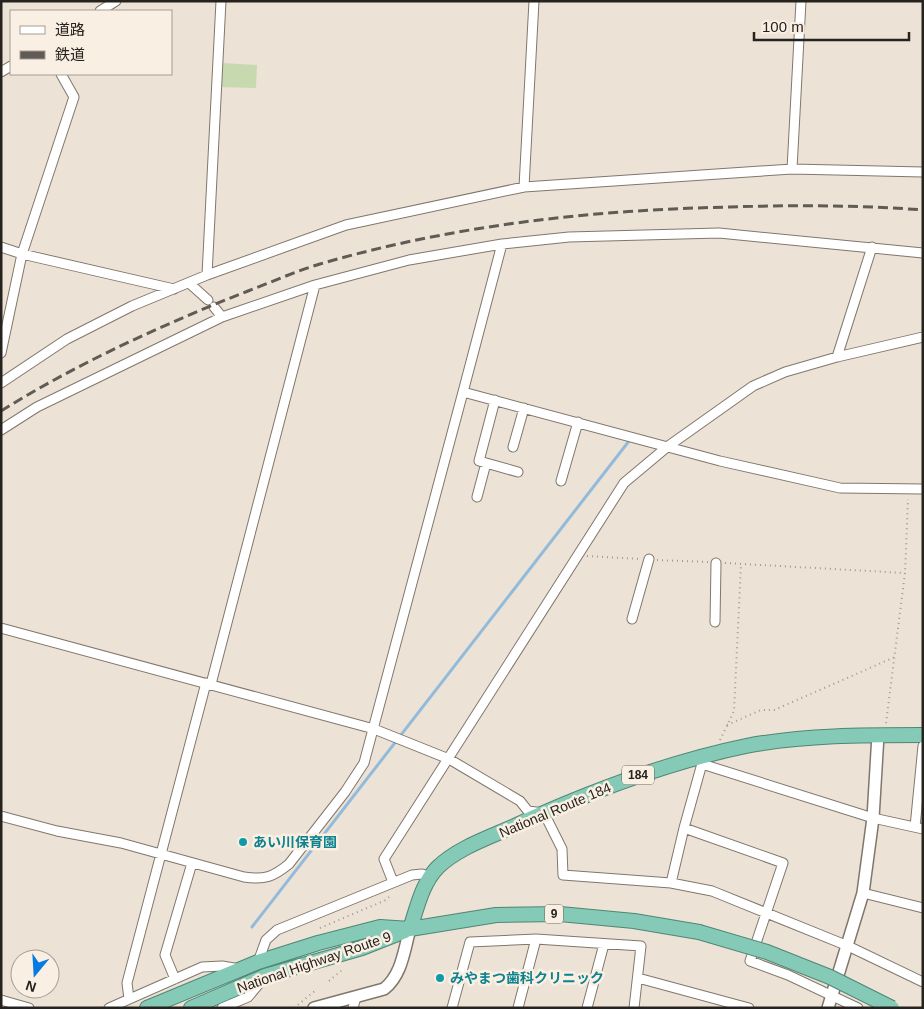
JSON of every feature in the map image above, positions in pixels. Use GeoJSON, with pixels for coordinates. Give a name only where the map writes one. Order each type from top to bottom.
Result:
{"type":"FeatureCollection","features":[{"type":"Feature","properties":{"kind":"highway","name":"National Route 184"},"geometry":{"type":"LineString","coordinates":[[410,928],[430,876],[446,860],[544,813],[636,775],[747,746],[812,737],[923,735]]}},
{"type":"Feature","properties":{"kind":"highway","name":"National Highway Route 9"},"geometry":{"type":"LineString","coordinates":[[147,1008],[258,962],[318,943],[380,927],[410,928],[496,915],[560,914],[634,921],[699,932],[776,955],[830,977],[892,1008]]}},
{"type":"Feature","properties":{"kind":"highway","name":"National Highway Route 9"},"geometry":{"type":"LineString","coordinates":[[191,1008],[265,976],[362,948],[410,928]]}},
{"type":"Feature","properties":{"kind":"street"},"geometry":{"type":"LineString","coordinates":[[102,10],[116,1]]}},
{"type":"Feature","properties":{"kind":"street"},"geometry":{"type":"LineString","coordinates":[[207,275],[221,1]]}},
{"type":"Feature","properties":{"kind":"street"},"geometry":{"type":"LineString","coordinates":[[524,187],[534,1]]}},
{"type":"Feature","properties":{"kind":"street"},"geometry":{"type":"LineString","coordinates":[[792,169],[801,1]]}},
{"type":"Feature","properties":{"kind":"street"},"geometry":{"type":"LineString","coordinates":[[1,353],[22,254],[74,97],[62,75]]}},
{"type":"Feature","properties":{"kind":"street"},"geometry":{"type":"LineString","coordinates":[[1,383],[67,339],[132,306],[207,275],[346,225],[524,187],[792,169],[923,172]]}},
{"type":"Feature","properties":{"kind":"street"},"geometry":{"type":"LineString","coordinates":[[1,430],[37,407],[222,317],[314,285],[409,260],[502,244],[569,237],[719,233],[923,252]]}},
{"type":"Feature","properties":{"kind":"street"},"geometry":{"type":"LineString","coordinates":[[1,816],[57,830],[121,842],[244,877],[261,879],[278,873],[289,864],[345,792],[364,763],[502,244]]}},
{"type":"Feature","properties":{"kind":"street"},"geometry":{"type":"LineString","coordinates":[[1,247],[22,254],[174,289]]}},
{"type":"Feature","properties":{"kind":"street"},"geometry":{"type":"LineString","coordinates":[[837,357],[872,247]]}},
{"type":"Feature","properties":{"kind":"street"},"geometry":{"type":"LineString","coordinates":[[189,282],[222,317]]}},
{"type":"Feature","properties":{"kind":"street"},"geometry":{"type":"LineString","coordinates":[[129,999],[127,983],[314,285]]}},
{"type":"Feature","properties":{"kind":"street"},"geometry":{"type":"LineString","coordinates":[[392,882],[384,859],[624,483],[667,446],[753,386],[785,372],[837,357],[923,337]]}},
{"type":"Feature","properties":{"kind":"street"},"geometry":{"type":"LineString","coordinates":[[463,392],[720,461],[840,488],[923,489]]}},
{"type":"Feature","properties":{"kind":"street"},"geometry":{"type":"LineString","coordinates":[[495,400],[479,461],[518,472]]}},
{"type":"Feature","properties":{"kind":"street"},"geometry":{"type":"LineString","coordinates":[[513,448],[524,408]]}},
{"type":"Feature","properties":{"kind":"street"},"geometry":{"type":"LineString","coordinates":[[561,481],[578,422]]}},
{"type":"Feature","properties":{"kind":"street"},"geometry":{"type":"LineString","coordinates":[[477,497],[486,463]]}},
{"type":"Feature","properties":{"kind":"street"},"geometry":{"type":"LineString","coordinates":[[632,618],[649,559]]}},
{"type":"Feature","properties":{"kind":"street"},"geometry":{"type":"LineString","coordinates":[[714,622],[716,563]]}},
{"type":"Feature","properties":{"kind":"street"},"geometry":{"type":"LineString","coordinates":[[1,628],[374,729],[449,759],[520,801],[528,811],[544,813],[562,849],[563,876],[671,883],[712,891],[848,946],[923,982]]}},
{"type":"Feature","properties":{"kind":"street"},"geometry":{"type":"LineString","coordinates":[[828,1008],[863,892],[873,818],[878,735]]}},
{"type":"Feature","properties":{"kind":"street"},"geometry":{"type":"LineString","coordinates":[[671,883],[684,828],[706,758],[873,818],[919,828],[921,746],[923,746]]}},
{"type":"Feature","properties":{"kind":"street"},"geometry":{"type":"LineString","coordinates":[[684,828],[783,863],[750,961],[833,994],[858,1008]]}},
{"type":"Feature","properties":{"kind":"street"},"geometry":{"type":"LineString","coordinates":[[175,979],[165,955],[192,863]]}},
{"type":"Feature","properties":{"kind":"street"},"geometry":{"type":"LineString","coordinates":[[258,962],[266,940],[277,930],[392,882],[412,875],[422,874],[430,876]]}},
{"type":"Feature","properties":{"kind":"street"},"geometry":{"type":"LineString","coordinates":[[863,892],[923,908]]}},
{"type":"Feature","properties":{"kind":"street"},"geometry":{"type":"LineString","coordinates":[[314,1008],[355,1002],[384,989],[392,982],[398,970],[410,928]]}},
{"type":"Feature","properties":{"kind":"street"},"geometry":{"type":"LineString","coordinates":[[518,1008],[536,940]]}},
{"type":"Feature","properties":{"kind":"street"},"geometry":{"type":"LineString","coordinates":[[452,1008],[470,942],[536,940],[641,946],[634,1008]]}},
{"type":"Feature","properties":{"kind":"street"},"geometry":{"type":"LineString","coordinates":[[587,1008],[604,944]]}},
{"type":"Feature","properties":{"kind":"street"},"geometry":{"type":"LineString","coordinates":[[109,1008],[202,967],[222,966],[240,969]]}},
{"type":"Feature","properties":{"kind":"street"},"geometry":{"type":"LineString","coordinates":[[222,1008],[248,997],[265,976]]}},
{"type":"Feature","properties":{"kind":"street"},"geometry":{"type":"LineString","coordinates":[[638,978],[749,1008]]}},
{"type":"Feature","properties":{"kind":"street"},"geometry":{"type":"LineString","coordinates":[[1,1000],[29,1008]]}},
{"type":"Feature","properties":{"kind":"path"},"geometry":{"type":"LineString","coordinates":[[878,735],[886,724],[895,657],[905,573],[908,488]]}},
{"type":"Feature","properties":{"kind":"path"},"geometry":{"type":"LineString","coordinates":[[577,556],[905,573]]}},
{"type":"Feature","properties":{"kind":"path"},"geometry":{"type":"LineString","coordinates":[[706,758],[734,711],[742,564]]}},
{"type":"Feature","properties":{"kind":"path"},"geometry":{"type":"LineString","coordinates":[[727,725],[761,710],[774,710],[895,657]]}},
{"type":"Feature","properties":{"kind":"path"},"geometry":{"type":"LineString","coordinates":[[320,928],[386,900],[392,893],[392,882]]}},
{"type":"Feature","properties":{"kind":"path"},"geometry":{"type":"LineString","coordinates":[[329,981],[342,970],[341,964]]}},
{"type":"Feature","properties":{"kind":"path"},"geometry":{"type":"LineString","coordinates":[[294,1008],[316,990]]}},
{"type":"Feature","properties":{"kind":"green space"},"geometry":{"type":"Polygon","coordinates":[[[221,63],[257,65],[256,88],[221,87],[221,63]]]}},
{"type":"Feature","properties":{"kind":"waterway"},"geometry":{"type":"LineString","coordinates":[[252,927],[629,441]]}},
{"type":"Feature","properties":{"kind":"railway"},"geometry":{"type":"LineString","coordinates":[[1,411],[60,377],[153,331],[284,277],[370,250],[421,239],[524,222],[627,212],[754,206],[875,207],[923,210]]}},
{"type":"Feature","properties":{"kind":"place","name":"あい川保育園"},"geometry":{"type":"Point","coordinates":[243,842]}},
{"type":"Feature","properties":{"kind":"place","name":"みやまつ歯科クリニック"},"geometry":{"type":"Point","coordinates":[440,978]}}]}
